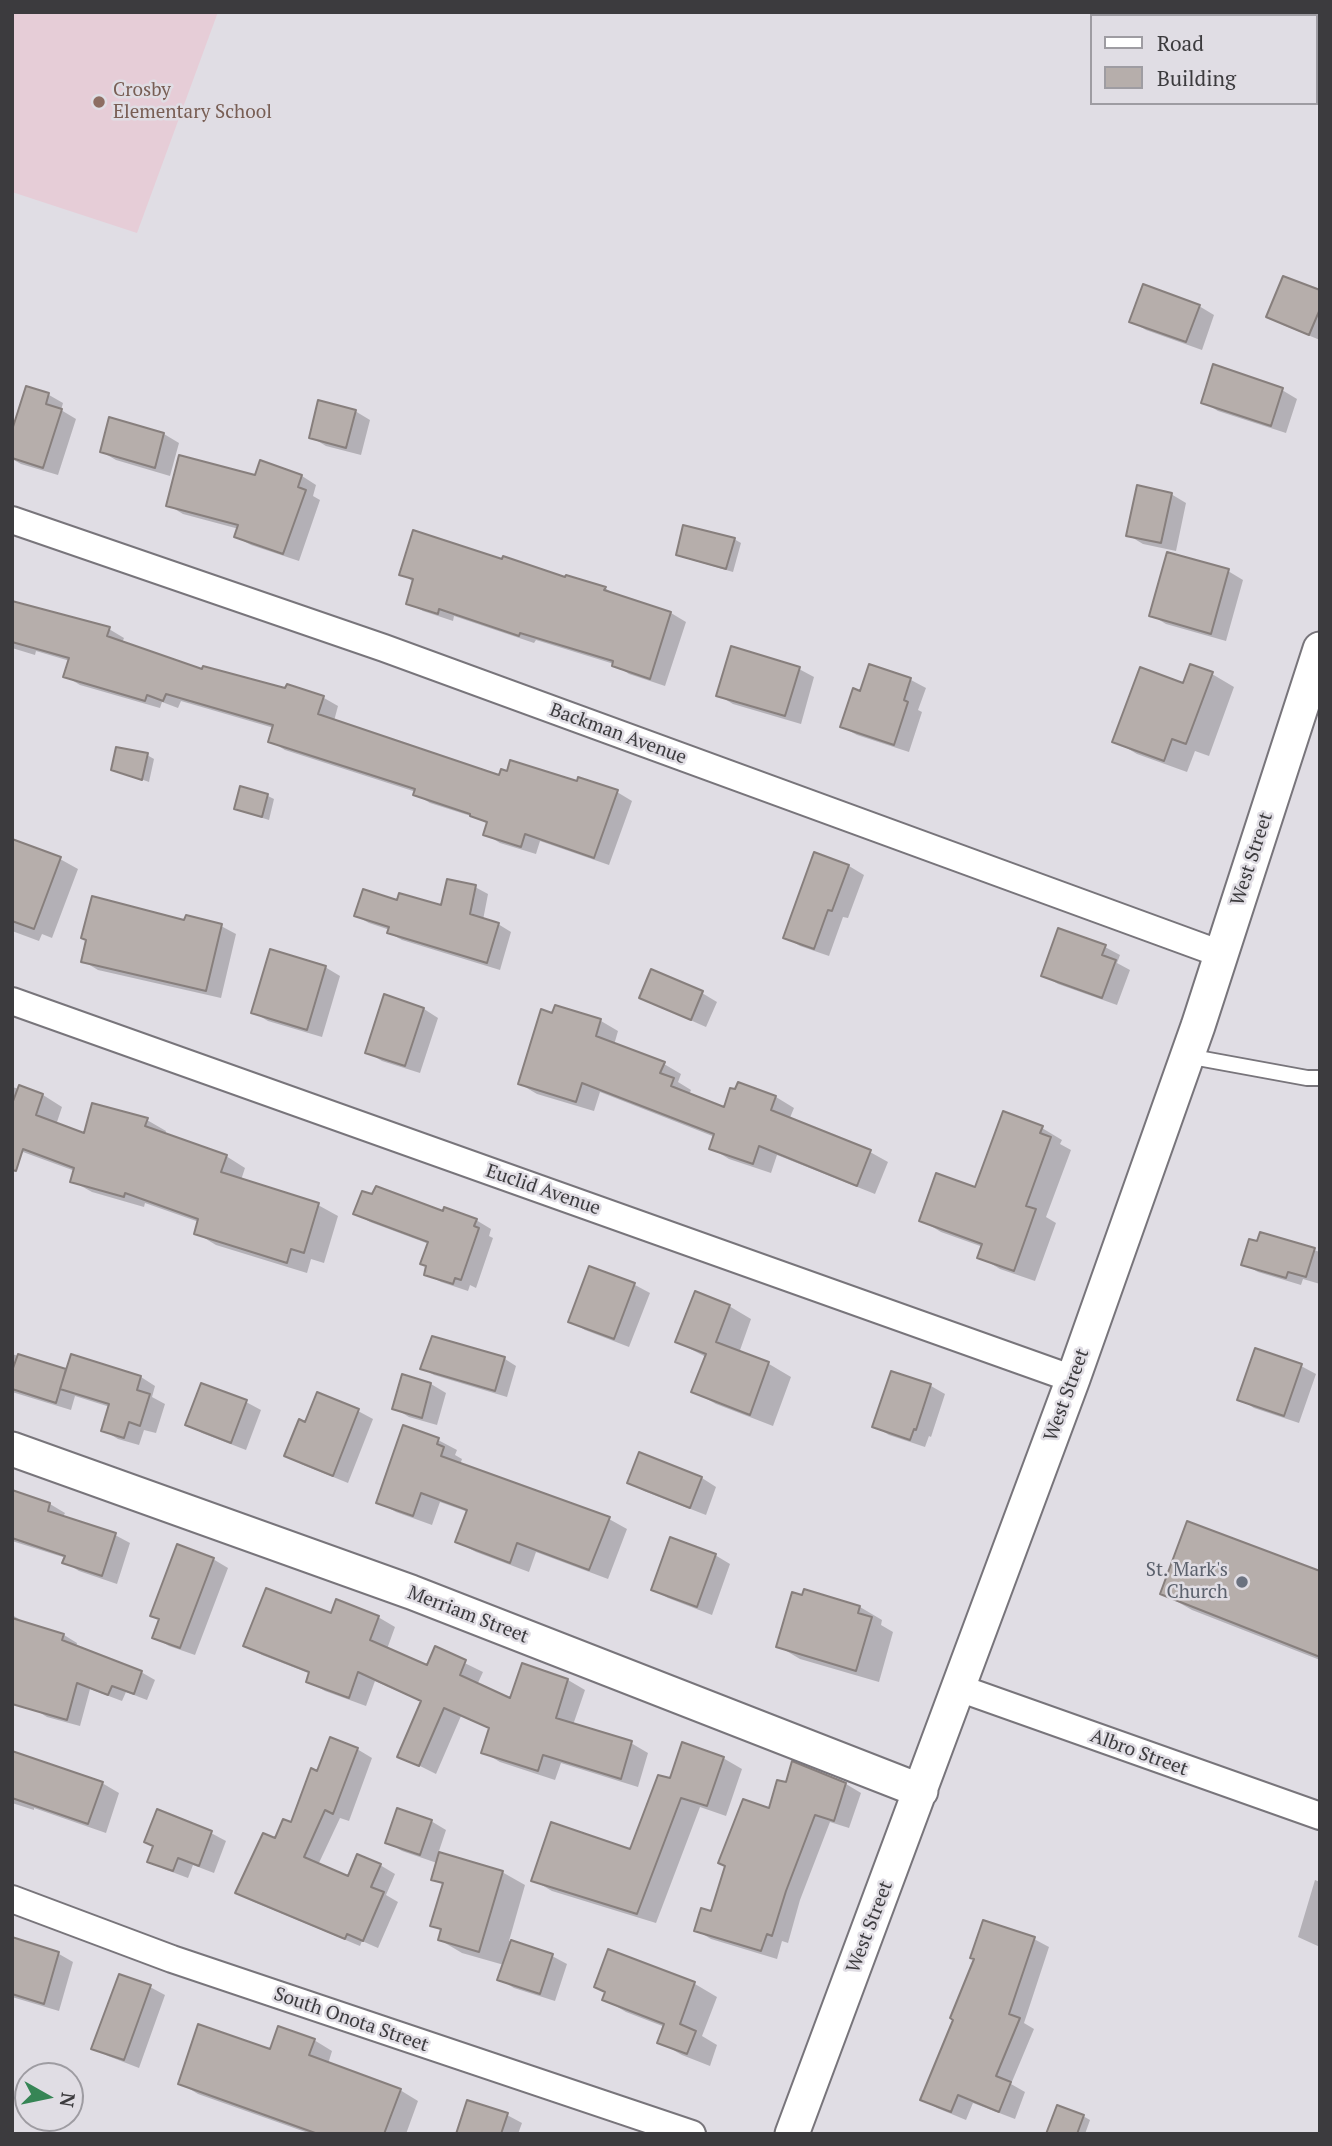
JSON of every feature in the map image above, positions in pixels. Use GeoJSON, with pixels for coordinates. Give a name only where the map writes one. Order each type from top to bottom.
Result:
{"type":"FeatureCollection","features":[{"type":"Feature","properties":{"kind":"street","name":"Backman Avenue"},"geometry":{"type":"LineString","coordinates":[[12,520],[384,648],[1221,954]]}},
{"type":"Feature","properties":{"kind":"street","name":"West Street"},"geometry":{"type":"LineString","coordinates":[[792,2134],[1073,1379],[1187,1056],[1320,649]]}},
{"type":"Feature","properties":{"kind":"street","name":"Euclid Avenue"},"geometry":{"type":"LineString","coordinates":[[12,1001],[1073,1379]]}},
{"type":"Feature","properties":{"kind":"street","name":"Merriam Street"},"geometry":{"type":"LineString","coordinates":[[12,1449],[411,1592],[921,1791]]}},
{"type":"Feature","properties":{"kind":"street","name":"Albro Street"},"geometry":{"type":"LineString","coordinates":[[959,1688],[1320,1816]]}},
{"type":"Feature","properties":{"kind":"street","name":"South Onota Street"},"geometry":{"type":"LineString","coordinates":[[12,1899],[172,1959],[692,2134]]}},
{"type":"Feature","properties":{"kind":"lane"},"geometry":{"type":"LineString","coordinates":[[1187,1056],[1307,1078],[1320,1078]]}},
{"type":"Feature","properties":{"kind":"shaded area","name":"Crosby Elementary School"},"geometry":{"type":"Polygon","coordinates":[[[12,12],[218,12],[137,233],[12,192],[12,12]]]}},
{"type":"Feature","properties":{"kind":"building"},"geometry":{"type":"Polygon","coordinates":[[[1283,276],[1320,290],[1320,309],[1309,335],[1266,317],[1283,276]]]}},
{"type":"Feature","properties":{"kind":"building"},"geometry":{"type":"Polygon","coordinates":[[[1143,284],[1200,305],[1186,342],[1129,322],[1143,284]]]}},
{"type":"Feature","properties":{"kind":"building"},"geometry":{"type":"Polygon","coordinates":[[[1213,364],[1283,388],[1271,426],[1201,403],[1213,364]]]}},
{"type":"Feature","properties":{"kind":"building"},"geometry":{"type":"Polygon","coordinates":[[[26,386],[49,393],[46,404],[62,409],[43,468],[12,458],[12,430],[26,386]]]}},
{"type":"Feature","properties":{"kind":"building"},"geometry":{"type":"Polygon","coordinates":[[[318,400],[356,410],[346,448],[309,438],[318,400]]]}},
{"type":"Feature","properties":{"kind":"building"},"geometry":{"type":"Polygon","coordinates":[[[109,417],[164,433],[155,468],[100,452],[109,417]]]}},
{"type":"Feature","properties":{"kind":"building"},"geometry":{"type":"Polygon","coordinates":[[[179,455],[255,475],[260,460],[302,475],[298,487],[306,490],[283,554],[234,537],[238,525],[166,506],[179,455]]]}},
{"type":"Feature","properties":{"kind":"building"},"geometry":{"type":"Polygon","coordinates":[[[1137,485],[1172,493],[1161,543],[1126,536],[1137,485]]]}},
{"type":"Feature","properties":{"kind":"building"},"geometry":{"type":"Polygon","coordinates":[[[683,525],[735,538],[726,569],[676,555],[683,525]]]}},
{"type":"Feature","properties":{"kind":"building"},"geometry":{"type":"Polygon","coordinates":[[[413,530],[502,559],[503,556],[565,577],[566,575],[606,587],[604,590],[671,612],[650,679],[612,666],[613,661],[520,633],[519,636],[439,609],[438,614],[406,604],[413,579],[399,575],[413,530]]]}},
{"type":"Feature","properties":{"kind":"building"},"geometry":{"type":"Polygon","coordinates":[[[1167,552],[1229,569],[1211,634],[1149,616],[1167,552]]]}},
{"type":"Feature","properties":{"kind":"building"},"geometry":{"type":"Polygon","coordinates":[[[12,601],[110,627],[107,636],[202,669],[203,666],[285,688],[287,684],[324,696],[318,714],[499,775],[501,769],[507,771],[510,760],[577,781],[578,777],[618,790],[594,858],[525,834],[521,847],[483,835],[487,822],[413,795],[415,789],[268,742],[273,725],[166,694],[163,701],[147,695],[145,701],[63,677],[69,658],[12,642],[12,601]]]}},
{"type":"Feature","properties":{"kind":"building"},"geometry":{"type":"Polygon","coordinates":[[[731,646],[800,667],[785,716],[716,696],[731,646]]]}},
{"type":"Feature","properties":{"kind":"building"},"geometry":{"type":"Polygon","coordinates":[[[869,664],[911,678],[904,700],[908,702],[894,745],[840,727],[853,688],[860,691],[869,664]]]}},
{"type":"Feature","properties":{"kind":"building"},"geometry":{"type":"Polygon","coordinates":[[[1190,664],[1213,672],[1186,744],[1172,739],[1164,761],[1112,742],[1140,667],[1183,683],[1190,664]]]}},
{"type":"Feature","properties":{"kind":"building"},"geometry":{"type":"Polygon","coordinates":[[[116,747],[148,753],[142,780],[111,770],[116,747]]]}},
{"type":"Feature","properties":{"kind":"building"},"geometry":{"type":"Polygon","coordinates":[[[240,786],[268,794],[262,817],[234,809],[240,786]]]}},
{"type":"Feature","properties":{"kind":"building"},"geometry":{"type":"Polygon","coordinates":[[[12,839],[61,857],[34,929],[12,921],[12,839]]]}},
{"type":"Feature","properties":{"kind":"building"},"geometry":{"type":"Polygon","coordinates":[[[814,852],[849,865],[814,949],[783,938],[814,852]]]}},
{"type":"Feature","properties":{"kind":"building"},"geometry":{"type":"Polygon","coordinates":[[[447,879],[476,885],[470,914],[499,923],[487,963],[387,933],[389,927],[354,916],[363,889],[397,900],[399,893],[441,905],[447,879]]]}},
{"type":"Feature","properties":{"kind":"building"},"geometry":{"type":"Polygon","coordinates":[[[92,896],[184,920],[186,915],[222,924],[206,991],[81,962],[86,940],[81,938],[92,896]]]}},
{"type":"Feature","properties":{"kind":"building"},"geometry":{"type":"Polygon","coordinates":[[[1058,928],[1106,945],[1102,955],[1116,960],[1102,998],[1041,976],[1058,928]]]}},
{"type":"Feature","properties":{"kind":"building"},"geometry":{"type":"Polygon","coordinates":[[[270,949],[326,966],[307,1030],[251,1013],[270,949]]]}},
{"type":"Feature","properties":{"kind":"building"},"geometry":{"type":"Polygon","coordinates":[[[651,969],[703,991],[691,1020],[639,998],[651,969]]]}},
{"type":"Feature","properties":{"kind":"building"},"geometry":{"type":"Polygon","coordinates":[[[384,994],[424,1008],[405,1066],[365,1053],[384,994]]]}},
{"type":"Feature","properties":{"kind":"building"},"geometry":{"type":"Polygon","coordinates":[[[555,1005],[601,1019],[596,1036],[665,1062],[660,1073],[674,1078],[671,1086],[724,1107],[730,1088],[735,1089],[738,1082],[776,1096],[771,1110],[871,1150],[857,1186],[759,1146],[753,1164],[709,1149],[714,1134],[582,1083],[576,1102],[518,1084],[541,1009],[552,1013],[555,1005]]]}},
{"type":"Feature","properties":{"kind":"building"},"geometry":{"type":"Polygon","coordinates":[[[19,1085],[43,1094],[36,1115],[84,1133],[92,1103],[148,1118],[145,1126],[227,1155],[221,1172],[319,1203],[304,1253],[291,1249],[287,1263],[194,1234],[198,1219],[125,1193],[124,1197],[70,1182],[74,1168],[23,1149],[16,1171],[12,1170],[12,1104],[19,1085]]]}},
{"type":"Feature","properties":{"kind":"building"},"geometry":{"type":"Polygon","coordinates":[[[1003,1111],[1043,1126],[1040,1133],[1051,1137],[1026,1206],[1036,1209],[1014,1271],[977,1258],[982,1244],[919,1221],[936,1173],[975,1187],[1003,1111]]]}},
{"type":"Feature","properties":{"kind":"building"},"geometry":{"type":"Polygon","coordinates":[[[376,1186],[443,1211],[444,1207],[477,1219],[474,1226],[479,1228],[461,1280],[455,1278],[453,1284],[424,1275],[426,1266],[420,1264],[428,1242],[353,1214],[362,1191],[372,1194],[376,1186]]]}},
{"type":"Feature","properties":{"kind":"building"},"geometry":{"type":"Polygon","coordinates":[[[1260,1232],[1315,1248],[1306,1277],[1288,1272],[1286,1278],[1241,1265],[1249,1239],[1257,1241],[1260,1232]]]}},
{"type":"Feature","properties":{"kind":"building"},"geometry":{"type":"Polygon","coordinates":[[[589,1266],[635,1283],[614,1339],[568,1322],[589,1266]]]}},
{"type":"Feature","properties":{"kind":"building"},"geometry":{"type":"Polygon","coordinates":[[[695,1291],[730,1305],[716,1342],[769,1362],[750,1415],[691,1392],[706,1354],[675,1342],[695,1291]]]}},
{"type":"Feature","properties":{"kind":"building"},"geometry":{"type":"Polygon","coordinates":[[[432,1336],[505,1357],[495,1391],[420,1369],[432,1336]]]}},
{"type":"Feature","properties":{"kind":"building"},"geometry":{"type":"Polygon","coordinates":[[[1255,1348],[1302,1364],[1284,1416],[1237,1400],[1255,1348]]]}},
{"type":"Feature","properties":{"kind":"building"},"geometry":{"type":"Polygon","coordinates":[[[18,1354],[66,1369],[56,1403],[12,1389],[12,1371],[18,1354]]]}},
{"type":"Feature","properties":{"kind":"building"},"geometry":{"type":"Polygon","coordinates":[[[71,1354],[141,1376],[137,1390],[150,1394],[140,1426],[129,1422],[124,1438],[101,1431],[109,1404],[60,1389],[71,1354]]]}},
{"type":"Feature","properties":{"kind":"building"},"geometry":{"type":"Polygon","coordinates":[[[891,1371],[931,1384],[916,1430],[914,1429],[910,1440],[872,1427],[891,1371]]]}},
{"type":"Feature","properties":{"kind":"building"},"geometry":{"type":"Polygon","coordinates":[[[402,1374],[431,1383],[422,1418],[392,1409],[402,1374]]]}},
{"type":"Feature","properties":{"kind":"building"},"geometry":{"type":"Polygon","coordinates":[[[201,1383],[247,1400],[231,1443],[185,1425],[201,1383]]]}},
{"type":"Feature","properties":{"kind":"building"},"geometry":{"type":"Polygon","coordinates":[[[317,1392],[359,1409],[333,1476],[284,1456],[299,1419],[305,1422],[317,1392]]]}},
{"type":"Feature","properties":{"kind":"building"},"geometry":{"type":"Polygon","coordinates":[[[403,1425],[439,1438],[437,1444],[444,1447],[441,1456],[610,1517],[589,1570],[517,1543],[510,1563],[455,1542],[467,1510],[421,1493],[413,1516],[376,1503],[403,1425]]]}},
{"type":"Feature","properties":{"kind":"building"},"geometry":{"type":"Polygon","coordinates":[[[639,1452],[702,1477],[690,1508],[627,1483],[639,1452]]]}},
{"type":"Feature","properties":{"kind":"building"},"geometry":{"type":"Polygon","coordinates":[[[12,1490],[50,1503],[48,1511],[116,1533],[102,1576],[62,1563],[65,1556],[12,1538],[12,1490]]]}},
{"type":"Feature","properties":{"kind":"building","name":"St. Mark's Church"},"geometry":{"type":"Polygon","coordinates":[[[1187,1521],[1320,1571],[1320,1657],[1160,1594],[1187,1521]]]}},
{"type":"Feature","properties":{"kind":"building"},"geometry":{"type":"Polygon","coordinates":[[[670,1537],[716,1554],[697,1607],[651,1590],[670,1537]]]}},
{"type":"Feature","properties":{"kind":"building"},"geometry":{"type":"Polygon","coordinates":[[[177,1544],[214,1558],[180,1648],[152,1638],[159,1619],[150,1616],[177,1544]]]}},
{"type":"Feature","properties":{"kind":"building"},"geometry":{"type":"Polygon","coordinates":[[[266,1588],[331,1613],[336,1599],[379,1616],[370,1640],[427,1665],[435,1646],[466,1660],[460,1675],[510,1698],[522,1663],[568,1679],[556,1718],[632,1741],[621,1779],[543,1755],[538,1771],[481,1753],[489,1728],[444,1708],[419,1766],[397,1757],[421,1701],[358,1672],[349,1698],[306,1682],[309,1672],[243,1646],[266,1588]]]}},
{"type":"Feature","properties":{"kind":"building"},"geometry":{"type":"Polygon","coordinates":[[[804,1589],[860,1606],[858,1613],[872,1617],[856,1671],[776,1647],[792,1592],[802,1595],[804,1589]]]}},
{"type":"Feature","properties":{"kind":"building"},"geometry":{"type":"Polygon","coordinates":[[[12,1618],[64,1634],[62,1640],[142,1671],[134,1694],[112,1686],[108,1695],[77,1683],[67,1720],[12,1704],[12,1618]]]}},
{"type":"Feature","properties":{"kind":"building"},"geometry":{"type":"Polygon","coordinates":[[[330,1737],[358,1748],[333,1814],[325,1810],[304,1857],[348,1876],[357,1854],[381,1864],[371,1887],[384,1892],[363,1941],[347,1934],[345,1939],[235,1893],[263,1833],[275,1838],[283,1819],[291,1822],[311,1768],[317,1771],[330,1737]]]}},
{"type":"Feature","properties":{"kind":"building"},"geometry":{"type":"Polygon","coordinates":[[[682,1742],[724,1757],[707,1806],[681,1798],[637,1914],[531,1881],[551,1822],[630,1849],[658,1775],[670,1778],[682,1742]]]}},
{"type":"Feature","properties":{"kind":"building"},"geometry":{"type":"Polygon","coordinates":[[[12,1751],[103,1782],[88,1824],[12,1798],[12,1751]]]}},
{"type":"Feature","properties":{"kind":"building"},"geometry":{"type":"Polygon","coordinates":[[[792,1761],[846,1783],[834,1821],[815,1815],[772,1936],[767,1934],[761,1951],[694,1931],[701,1908],[711,1911],[725,1866],[718,1863],[743,1799],[769,1808],[777,1780],[786,1782],[792,1761]]]}},
{"type":"Feature","properties":{"kind":"building"},"geometry":{"type":"Polygon","coordinates":[[[397,1808],[432,1820],[420,1855],[385,1843],[397,1808]]]}},
{"type":"Feature","properties":{"kind":"building"},"geometry":{"type":"Polygon","coordinates":[[[157,1809],[212,1831],[199,1866],[178,1858],[173,1871],[147,1862],[153,1846],[144,1842],[157,1809]]]}},
{"type":"Feature","properties":{"kind":"building"},"geometry":{"type":"Polygon","coordinates":[[[439,1852],[503,1871],[479,1952],[438,1940],[441,1929],[430,1926],[443,1883],[431,1880],[439,1852]]]}},
{"type":"Feature","properties":{"kind":"building"},"geometry":{"type":"Polygon","coordinates":[[[983,1920],[1035,1937],[1009,2014],[1020,2018],[996,2076],[1011,2082],[999,2112],[958,2095],[951,2112],[920,2100],[953,2020],[950,2018],[974,1959],[970,1958],[983,1920]]]}},
{"type":"Feature","properties":{"kind":"building"},"geometry":{"type":"Polygon","coordinates":[[[12,1937],[59,1952],[44,2004],[12,1994],[12,1937]]]}},
{"type":"Feature","properties":{"kind":"building"},"geometry":{"type":"Polygon","coordinates":[[[511,1940],[553,1954],[540,1994],[497,1980],[511,1940]]]}},
{"type":"Feature","properties":{"kind":"building"},"geometry":{"type":"Polygon","coordinates":[[[608,1949],[695,1982],[680,2024],[696,2031],[687,2054],[657,2043],[664,2024],[602,2000],[605,1992],[594,1987],[608,1949]]]}},
{"type":"Feature","properties":{"kind":"building"},"geometry":{"type":"Polygon","coordinates":[[[119,1974],[151,1985],[124,2060],[91,2049],[119,1974]]]}},
{"type":"Feature","properties":{"kind":"building"},"geometry":{"type":"Polygon","coordinates":[[[198,2024],[270,2049],[278,2026],[315,2039],[309,2055],[401,2089],[384,2134],[318,2134],[178,2084],[198,2024]]]}},
{"type":"Feature","properties":{"kind":"building"},"geometry":{"type":"Polygon","coordinates":[[[467,2100],[508,2113],[501,2134],[456,2134],[467,2100]]]}},
{"type":"Feature","properties":{"kind":"building"},"geometry":{"type":"Polygon","coordinates":[[[1057,2105],[1084,2115],[1077,2134],[1046,2134],[1057,2105]]]}},
{"type":"Feature","properties":{"kind":"place","name":"Crosby Elementary School"},"geometry":{"type":"Point","coordinates":[99,102]}},
{"type":"Feature","properties":{"kind":"place","name":"St. Mark's Church"},"geometry":{"type":"Point","coordinates":[1242,1582]}}]}
